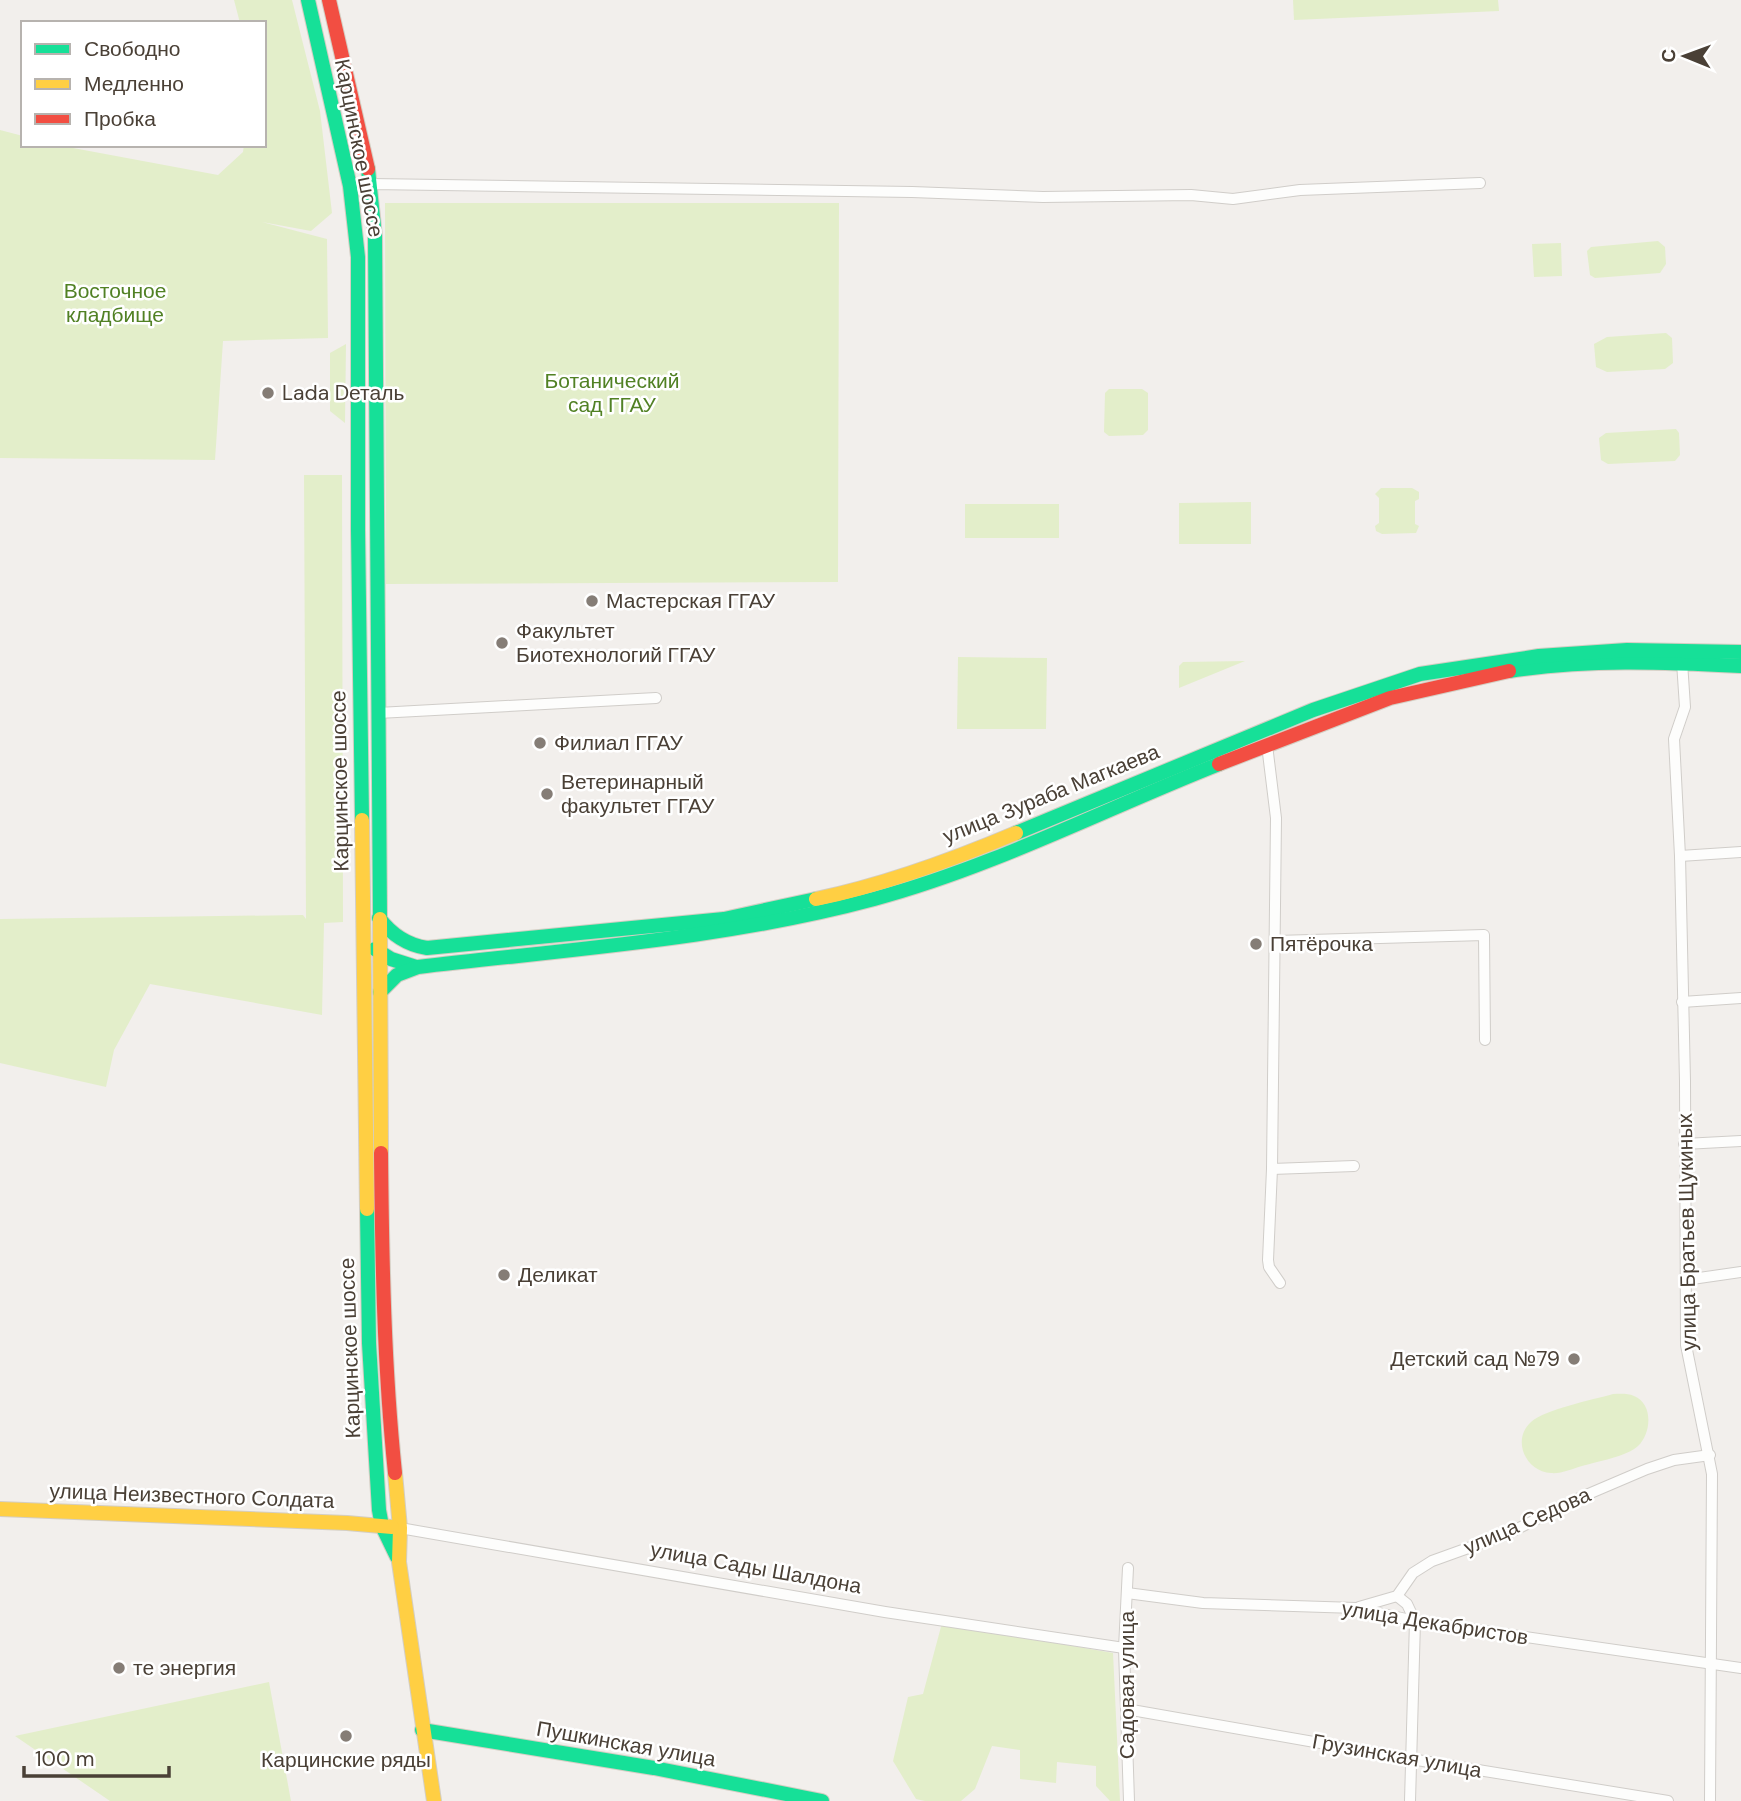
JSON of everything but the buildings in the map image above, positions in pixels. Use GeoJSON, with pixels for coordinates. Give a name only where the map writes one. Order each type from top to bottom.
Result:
{"type":"FeatureCollection","features":[{"type":"Feature","properties":{"kind":"main road","name":"Карцинское шоссе"},"geometry":{"type":"LineString","coordinates":[[308,0],[349,186],[358,257],[358,530],[369,1343],[374,1445],[383,1526],[399,1562]]}},
{"type":"Feature","properties":{"kind":"main road","name":"Карцинское шоссе"},"geometry":{"type":"LineString","coordinates":[[329,0],[371,184],[375,262],[383,1289],[390,1427],[400,1528],[399,1562],[434,1801]]}},
{"type":"Feature","properties":{"kind":"main road","name":"улица Зураба Магкаева"},"geometry":{"type":"LineString","coordinates":[[380,992],[397,975],[418,967],[743,929],[875,900],[1312,710],[1420,674],[1539,656],[1627,650],[1741,652]]}},
{"type":"Feature","properties":{"kind":"main road","name":"улица Зураба Магкаева"},"geometry":{"type":"LineString","coordinates":[[379,951],[614,931],[734,917],[851,892],[985,854],[1390,698],[1511,671],[1563,664],[1640,661],[1741,666]]}},
{"type":"Feature","properties":{"kind":"main road"},"geometry":{"type":"LineString","coordinates":[[379,918],[391,932],[419,947]]}},
{"type":"Feature","properties":{"kind":"main road"},"geometry":{"type":"LineString","coordinates":[[363,929],[368,940],[379,951],[407,966],[418,967]]}},
{"type":"Feature","properties":{"kind":"main road"},"geometry":{"type":"LineString","coordinates":[[364,969],[369,959],[379,951]]}},
{"type":"Feature","properties":{"kind":"main road","name":"улица Неизвестного Солдата"},"geometry":{"type":"LineString","coordinates":[[0,1509],[383,1526]]}},
{"type":"Feature","properties":{"kind":"main road","name":"улица Сады Шалдона"},"geometry":{"type":"LineString","coordinates":[[383,1526],[400,1528]]}},
{"type":"Feature","properties":{"kind":"main road","name":"Пушкинская улица"},"geometry":{"type":"LineString","coordinates":[[422,1730],[654,1768],[822,1801]]}},
{"type":"Feature","properties":{"kind":"street"},"geometry":{"type":"LineString","coordinates":[[349,186],[676,187],[1043,197],[1191,195],[1233,199],[1300,190],[1480,183]]}},
{"type":"Feature","properties":{"kind":"street","name":"улица Братьев Щукиных"},"geometry":{"type":"LineString","coordinates":[[1682,662],[1685,707],[1674,739],[1680,856],[1686,1345],[1712,1474],[1710,1801]]}},
{"type":"Feature","properties":{"kind":"street"},"geometry":{"type":"LineString","coordinates":[[377,713],[656,698]]}},
{"type":"Feature","properties":{"kind":"street"},"geometry":{"type":"LineString","coordinates":[[1267,745],[1276,818],[1272,1169],[1268,1260],[1269,1267],[1280,1283]]}},
{"type":"Feature","properties":{"kind":"street"},"geometry":{"type":"LineString","coordinates":[[1680,856],[1741,852]]}},
{"type":"Feature","properties":{"kind":"street"},"geometry":{"type":"LineString","coordinates":[[1276,940],[1484,936],[1485,1040]]}},
{"type":"Feature","properties":{"kind":"street"},"geometry":{"type":"LineString","coordinates":[[1682,1002],[1741,998]]}},
{"type":"Feature","properties":{"kind":"street"},"geometry":{"type":"LineString","coordinates":[[1684,1144],[1741,1141]]}},
{"type":"Feature","properties":{"kind":"street"},"geometry":{"type":"LineString","coordinates":[[1272,1169],[1354,1166]]}},
{"type":"Feature","properties":{"kind":"street"},"geometry":{"type":"LineString","coordinates":[[1685,1280],[1741,1272]]}},
{"type":"Feature","properties":{"kind":"street","name":"улица Седова"},"geometry":{"type":"LineString","coordinates":[[1397,1596],[1413,1573],[1432,1561],[1507,1534],[1579,1498],[1647,1469],[1675,1460],[1710,1455]]}},
{"type":"Feature","properties":{"kind":"street","name":"улица Сады Шалдона"},"geometry":{"type":"LineString","coordinates":[[400,1528],[885,1612],[1124,1648]]}},
{"type":"Feature","properties":{"kind":"street","name":"Садовая улица"},"geometry":{"type":"LineString","coordinates":[[1128,1568],[1124,1648],[1129,1801]]}},
{"type":"Feature","properties":{"kind":"street","name":"улица Декабристов"},"geometry":{"type":"LineString","coordinates":[[1127,1593],[1203,1603],[1356,1608],[1415,1621],[1741,1668]]}},
{"type":"Feature","properties":{"kind":"street"},"geometry":{"type":"LineString","coordinates":[[1356,1608],[1397,1596],[1407,1604],[1415,1621],[1410,1801]]}},
{"type":"Feature","properties":{"kind":"street","name":"Грузинская улица"},"geometry":{"type":"LineString","coordinates":[[1126,1709],[1668,1801]]}},
{"type":"Feature","properties":{"kind":"green space","name":"Восточное кладбище"},"geometry":{"type":"Polygon","coordinates":[[[234,0],[292,0],[320,111],[332,213],[311,231],[262,222],[327,239],[328,338],[223,341],[215,460],[0,458],[0,130],[21,135],[21,147],[68,147],[218,175],[243,152],[244,147],[266,147],[266,21],[239,21],[234,0]]]}},
{"type":"Feature","properties":{"kind":"green space"},"geometry":{"type":"Polygon","coordinates":[[[1293,0],[1498,0],[1499,11],[1294,20],[1293,0]]]}},
{"type":"Feature","properties":{"kind":"green space","name":"Ботанический сад ГГАУ"},"geometry":{"type":"Polygon","coordinates":[[[385,203],[839,203],[838,582],[386,584],[385,203]]]}},
{"type":"Feature","properties":{"kind":"green space"},"geometry":{"type":"Polygon","coordinates":[[[1658,241],[1665,247],[1666,264],[1660,273],[1595,278],[1590,275],[1587,251],[1591,247],[1658,241]]]}},
{"type":"Feature","properties":{"kind":"green space"},"geometry":{"type":"Polygon","coordinates":[[[1561,243],[1562,276],[1534,277],[1532,244],[1561,243]]]}},
{"type":"Feature","properties":{"kind":"green space"},"geometry":{"type":"Polygon","coordinates":[[[1666,333],[1672,338],[1673,363],[1665,369],[1607,372],[1596,367],[1594,344],[1607,337],[1666,333]]]}},
{"type":"Feature","properties":{"kind":"green space"},"geometry":{"type":"Polygon","coordinates":[[[346,344],[345,423],[330,411],[330,353],[346,344]]]}},
{"type":"Feature","properties":{"kind":"green space"},"geometry":{"type":"Polygon","coordinates":[[[1109,389],[1142,389],[1148,393],[1148,430],[1143,435],[1109,436],[1104,432],[1105,393],[1109,389]]]}},
{"type":"Feature","properties":{"kind":"green space"},"geometry":{"type":"Polygon","coordinates":[[[1676,429],[1679,433],[1680,455],[1675,461],[1608,464],[1601,460],[1599,438],[1606,433],[1676,429]]]}},
{"type":"Feature","properties":{"kind":"green space"},"geometry":{"type":"Polygon","coordinates":[[[304,475],[342,475],[343,922],[324,923],[322,1015],[150,984],[114,1050],[106,1087],[0,1063],[0,919],[303,915],[306,919],[304,475]]]}},
{"type":"Feature","properties":{"kind":"green space"},"geometry":{"type":"Polygon","coordinates":[[[1381,488],[1412,488],[1419,492],[1419,499],[1415,501],[1415,524],[1419,526],[1416,533],[1382,534],[1376,531],[1375,526],[1379,523],[1379,498],[1375,494],[1381,488]]]}},
{"type":"Feature","properties":{"kind":"green space"},"geometry":{"type":"Polygon","coordinates":[[[1251,502],[1251,544],[1179,544],[1179,503],[1251,502]]]}},
{"type":"Feature","properties":{"kind":"green space"},"geometry":{"type":"Polygon","coordinates":[[[965,504],[1059,504],[1059,538],[965,538],[965,504]]]}},
{"type":"Feature","properties":{"kind":"green space"},"geometry":{"type":"Polygon","coordinates":[[[958,657],[1047,658],[1046,729],[957,729],[958,657]]]}},
{"type":"Feature","properties":{"kind":"green space"},"geometry":{"type":"Polygon","coordinates":[[[1245,661],[1179,688],[1179,666],[1183,662],[1245,661]]]}},
{"type":"Feature","properties":{"kind":"green space"},"geometry":{"type":"Polygon","coordinates":[[[1613,1394],[1631,1395],[1645,1406],[1648,1427],[1642,1441],[1633,1450],[1559,1473],[1542,1471],[1528,1461],[1522,1446],[1522,1437],[1531,1422],[1558,1409],[1613,1394]]]}},
{"type":"Feature","properties":{"kind":"green space"},"geometry":{"type":"Polygon","coordinates":[[[942,1623],[1113,1653],[1120,1801],[1110,1801],[1096,1786],[1096,1766],[1057,1762],[1056,1783],[1020,1779],[1020,1750],[992,1746],[975,1789],[961,1801],[916,1799],[893,1761],[908,1697],[923,1694],[942,1623]]]}},
{"type":"Feature","properties":{"kind":"green space"},"geometry":{"type":"Polygon","coordinates":[[[269,1682],[291,1801],[110,1801],[15,1736],[269,1682]]]}},
{"type":"Feature","properties":{"kind":"traffic: fast"},"geometry":{"type":"LineString","coordinates":[[308,0],[350,186],[358,257],[362,820]]}},
{"type":"Feature","properties":{"kind":"traffic: fast"},"geometry":{"type":"LineString","coordinates":[[368,169],[375,236],[380,919]]}},
{"type":"Feature","properties":{"kind":"traffic: fast"},"geometry":{"type":"LineString","coordinates":[[1016,833],[1313,710],[1420,674],[1539,656],[1627,650],[1741,652]]}},
{"type":"Feature","properties":{"kind":"traffic: fast"},"geometry":{"type":"LineString","coordinates":[[1509,671],[1596,663],[1741,666]]}},
{"type":"Feature","properties":{"kind":"traffic: fast"},"geometry":{"type":"LineString","coordinates":[[380,992],[397,975],[418,967],[704,933],[818,913],[874,899],[962,871],[1219,764]]}},
{"type":"Feature","properties":{"kind":"traffic: fast"},"geometry":{"type":"LineString","coordinates":[[379,918],[400,938],[427,948],[724,919],[816,899]]}},
{"type":"Feature","properties":{"kind":"traffic: fast"},"geometry":{"type":"LineString","coordinates":[[375,949],[391,959],[416,967]]}},
{"type":"Feature","properties":{"kind":"traffic: fast"},"geometry":{"type":"LineString","coordinates":[[367,1209],[369,1343],[379,1510],[382,1526],[397,1557]]}},
{"type":"Feature","properties":{"kind":"traffic: fast"},"geometry":{"type":"LineString","coordinates":[[422,1730],[654,1768],[822,1801]]}},
{"type":"Feature","properties":{"kind":"traffic: slow"},"geometry":{"type":"LineString","coordinates":[[362,820],[367,1209]]}},
{"type":"Feature","properties":{"kind":"traffic: slow"},"geometry":{"type":"LineString","coordinates":[[816,899],[918,871],[1016,833]]}},
{"type":"Feature","properties":{"kind":"traffic: slow"},"geometry":{"type":"LineString","coordinates":[[380,919],[381,1153]]}},
{"type":"Feature","properties":{"kind":"traffic: slow"},"geometry":{"type":"LineString","coordinates":[[395,1473],[400,1528],[399,1562],[434,1801]]}},
{"type":"Feature","properties":{"kind":"traffic: slow"},"geometry":{"type":"LineString","coordinates":[[0,1509],[392,1527]]}},
{"type":"Feature","properties":{"kind":"traffic: jam"},"geometry":{"type":"LineString","coordinates":[[329,0],[368,169]]}},
{"type":"Feature","properties":{"kind":"traffic: jam"},"geometry":{"type":"LineString","coordinates":[[1219,764],[1390,698],[1509,671]]}},
{"type":"Feature","properties":{"kind":"traffic: jam"},"geometry":{"type":"LineString","coordinates":[[381,1153],[386,1353],[395,1473]]}},
{"type":"Feature","properties":{"kind":"place","name":"Lada Dеталь"},"geometry":{"type":"Point","coordinates":[268,393]}},
{"type":"Feature","properties":{"kind":"place","name":"Мастерская ГГАУ"},"geometry":{"type":"Point","coordinates":[592,601]}},
{"type":"Feature","properties":{"kind":"place","name":"Факультет Биотехнологий ГГАУ"},"geometry":{"type":"Point","coordinates":[502,643]}},
{"type":"Feature","properties":{"kind":"place","name":"Филиал ГГАУ"},"geometry":{"type":"Point","coordinates":[540,743]}},
{"type":"Feature","properties":{"kind":"place","name":"Ветеринарный факультет ГГАУ"},"geometry":{"type":"Point","coordinates":[547,794]}},
{"type":"Feature","properties":{"kind":"place","name":"Пятёрочка"},"geometry":{"type":"Point","coordinates":[1256,944]}},
{"type":"Feature","properties":{"kind":"place","name":"Деликат"},"geometry":{"type":"Point","coordinates":[504,1275]}},
{"type":"Feature","properties":{"kind":"place","name":"Детский сад №79"},"geometry":{"type":"Point","coordinates":[1574,1359]}},
{"type":"Feature","properties":{"kind":"place","name":"те энергия"},"geometry":{"type":"Point","coordinates":[119,1668]}},
{"type":"Feature","properties":{"kind":"place","name":"Карцинские ряды"},"geometry":{"type":"Point","coordinates":[346,1736]}}]}
